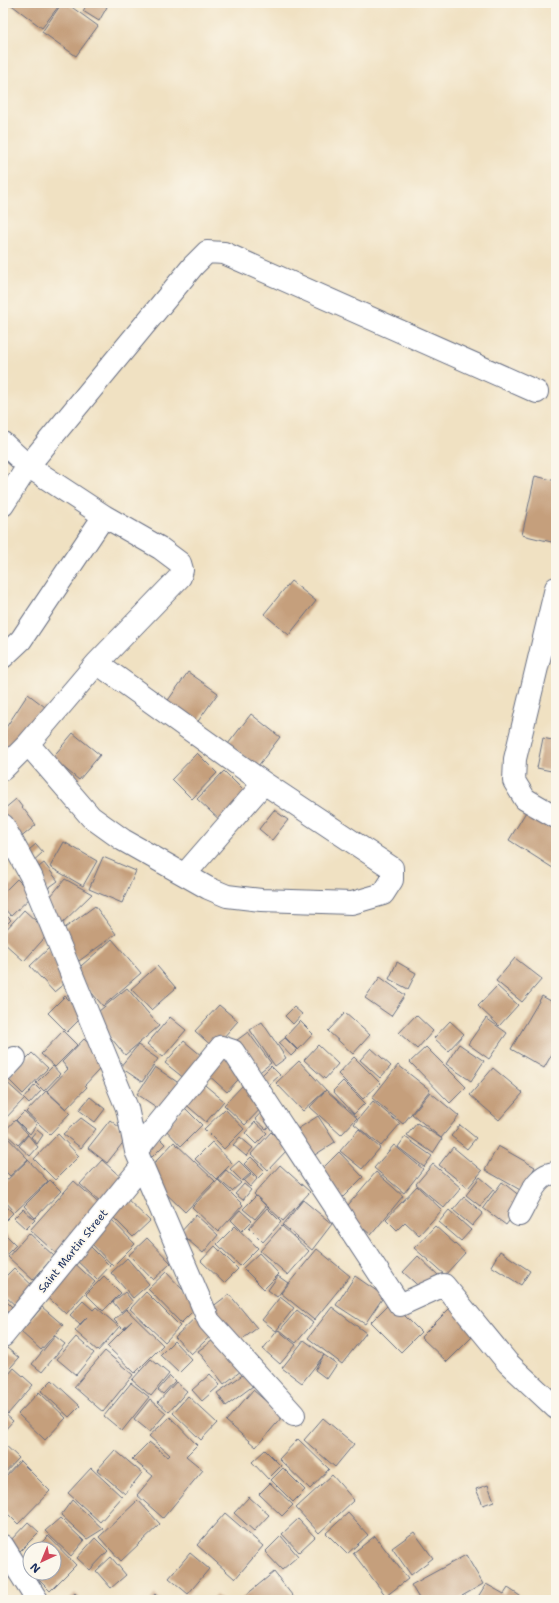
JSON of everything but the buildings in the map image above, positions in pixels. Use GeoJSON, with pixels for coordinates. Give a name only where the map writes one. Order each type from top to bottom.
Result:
{"type":"FeatureCollection","features":[{"type":"Feature","properties":{"kind":"street"},"geometry":{"type":"LineString","coordinates":[[3,506],[28,466],[194,266],[208,252],[224,253],[537,392]]}},
{"type":"Feature","properties":{"kind":"street"},"geometry":{"type":"LineString","coordinates":[[3,444],[28,466],[104,516],[160,548],[180,563],[182,570],[180,577],[98,663],[28,744],[3,769]]}},
{"type":"Feature","properties":{"kind":"street"},"geometry":{"type":"LineString","coordinates":[[3,657],[20,640],[104,516]]}},
{"type":"Feature","properties":{"kind":"street"},"geometry":{"type":"LineString","coordinates":[[556,588],[515,758],[514,781],[525,799],[556,816]]}},
{"type":"Feature","properties":{"kind":"street"},"geometry":{"type":"LineString","coordinates":[[28,744],[91,817],[123,840],[208,888],[227,896],[261,900],[352,903],[383,894],[392,880],[392,868],[264,783],[98,663]]}},
{"type":"Feature","properties":{"kind":"street"},"geometry":{"type":"LineString","coordinates":[[185,874],[264,783]]}},
{"type":"Feature","properties":{"kind":"street"},"geometry":{"type":"LineString","coordinates":[[3,825],[31,876],[127,1108],[139,1158],[209,1321],[294,1415]]}},
{"type":"Feature","properties":{"kind":"street","name":"Saint Martin Street"},"geometry":{"type":"LineString","coordinates":[[3,1336],[139,1158],[221,1046],[233,1051],[400,1305],[444,1284],[508,1363],[556,1408]]}},
{"type":"Feature","properties":{"kind":"street"},"geometry":{"type":"LineString","coordinates":[[519,1215],[539,1180],[550,1173],[556,1173]]}},
{"type":"Feature","properties":{"kind":"street"},"geometry":{"type":"LineString","coordinates":[[3,1546],[38,1600]]}}]}
